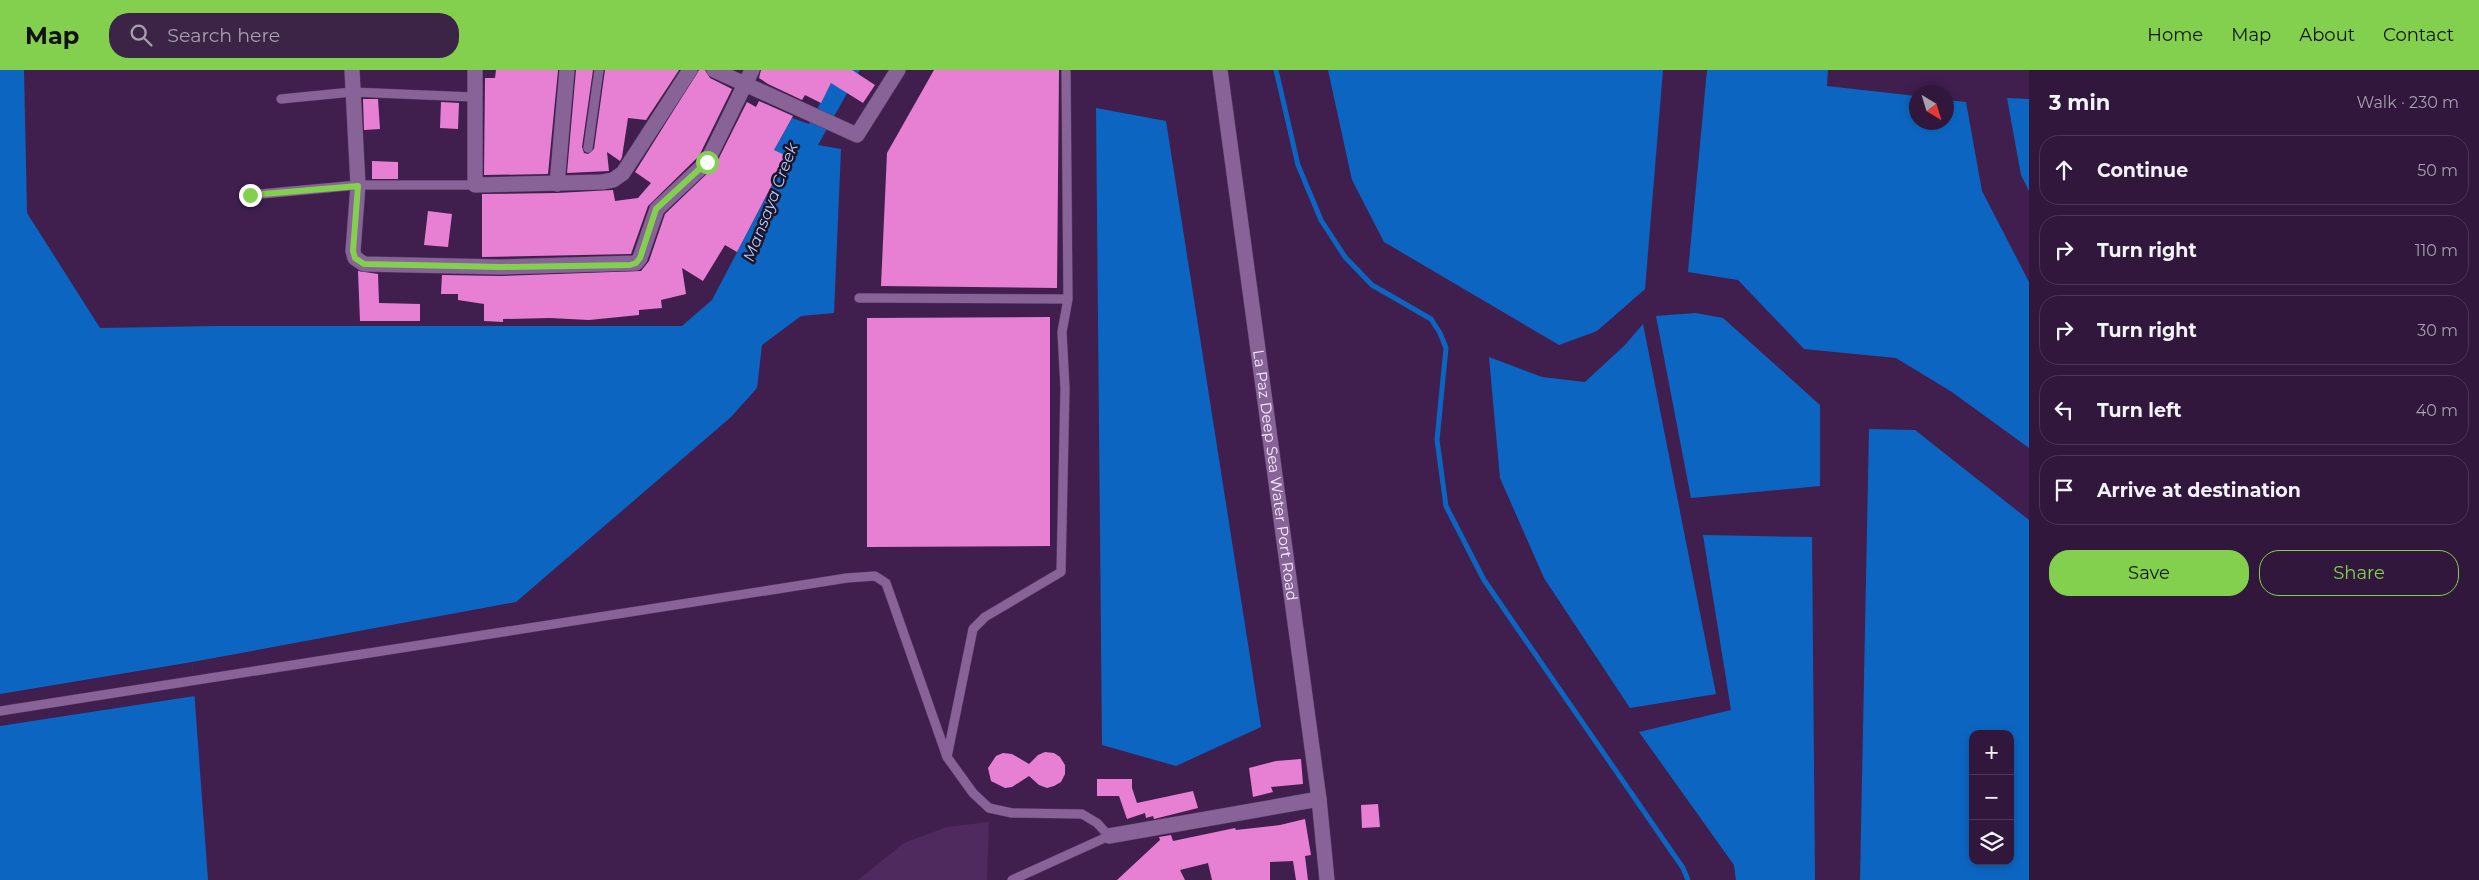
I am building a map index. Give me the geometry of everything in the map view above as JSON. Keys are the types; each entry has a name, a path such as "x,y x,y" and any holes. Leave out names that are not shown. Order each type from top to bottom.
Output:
{"street":[{"path":"352,70 358,186 353,251 355,258 364,264 501,267 636,263 640,258 656,209 707,162 749,77"},
{"path":"475,70 473,97 475,185 557,184 613,180 623,173 690,70"},
{"path":"557,184 567,70"},
{"path":"714,70 749,77 798,107 832,125 857,135 898,70"},
{"name":"La Paz Deep Sea Water Port Road","path":"1220,70 1319,799 1327,880"},
{"path":"1109,836 1319,799"}],"lane":[{"path":"588,148 599,70"},
{"path":"947,757 973,629 985,617 1061,572 1065,388 1062,332 1068,299 1066,70"},
{"path":"281,99 352,92 473,97"},
{"path":"250,195 358,186 475,185"},
{"path":"859,298 1068,299"},
{"path":"0,711 818,583 876,576 886,583 947,757 973,793 989,808 1012,813 1082,814 1097,823 1109,836 1012,880"}],"shaded area":[{"path":"989,822 987,880 858,880 904,843 947,827"}],"water":[{"name":"Mansaya Creek","path":"0,70 24,70 27,213 100,328 218,326 682,326 712,300 787,157 774,150 792,118 809,124 838,70 860,70 818,145 841,149 834,313 801,316 762,345 757,388 731,417 516,602 192,662 208,880 0,880"},
{"path":"1328,70 1663,70 1645,289 1597,331 1559,345 1384,242 1352,180"},
{"path":"1707,70 1828,70 1827,86 1909,95 1909,130 1954,130 1954,101 1966,102 1982,191 2029,282 2029,448 1952,392 1896,358 1804,349 1738,280 1688,272"},
{"path":"2007,98 2029,99 2029,191 2021,175"},
{"path":"1096,108 1166,121 1261,727 1176,766 1102,745"},
{"path":"1696,313 1723,318 1820,405 1820,486 1691,498 1656,316"},
{"path":"1643,324 1716,694 1630,708 1544,578 1500,478 1489,357 1542,377 1585,382 1625,345"},
{"path":"1869,429 1915,430 2029,520 2029,880 1860,880"},
{"path":"1703,535 1812,537 1815,880 1736,880 1734,865 1639,732 1731,710"}],"pier":[{"path":"192,662 195,696 0,726 0,694"}],"building":[{"path":"496,70 558,70 548,174 484,175 485,78 495,78"},
{"path":"576,70 593,70 582,147 584,153 588,154 594,149 605,70 679,70 646,120 628,118 620,161 607,152 609,171 567,173"},
{"path":"699,70 705,70 710,78 732,89 699,156 648,206 631,254 482,257 482,194 613,190 615,201 638,198 651,183 635,172"},
{"path":"761,70 852,70 875,85 863,103 831,83 821,103 805,95 802,100 768,84 759,78"},
{"path":"934,70 1059,70 1057,288 881,286 887,153"},
{"path":"363,99 378,99 380,129 364,130"},
{"path":"759,101 793,116 774,150 787,156 737,252 725,245 703,281 682,268 686,294 661,300 662,308 639,310 639,315 589,320 550,318 503,319 503,322 484,321 484,304 458,300 458,294 441,294 442,275 501,276 641,271 649,261 665,214 715,166 747,102 756,107"},
{"path":"441,102 459,103 458,129 440,128"},
{"path":"372,161 398,162 398,179 372,179"},
{"path":"428,211 452,214 448,247 424,245"},
{"path":"358,271 378,274 379,303 420,304 420,321 360,321"},
{"path":"1050,317 1050,546 867,547 867,318"},
{"path":"1045,752 1054,753 1060,757 1065,765 1065,774 1061,782 1054,786 1047,788 1039,785 1029,776 1012,787 1005,788 991,781 988,768 996,756 1003,753 1012,754 1029,764 1038,755"},
{"path":"1301,759 1303,784 1271,787 1273,792 1253,797 1249,768 1276,761"},
{"path":"1097,779 1132,779 1132,788 1137,803 1193,791 1198,808 1154,819 1153,816 1146,818 1145,813 1127,819 1119,796 1097,796"},
{"path":"1378,804 1380,827 1362,828 1361,805"},
{"path":"1305,819 1311,855 1305,856 1308,880 1296,880 1293,861 1270,862 1270,880 1212,880 1208,863 1180,870 1185,880 1117,880 1160,840 1159,837 1171,835 1173,841 1235,828 1236,830 1280,825"}],"waterway":[{"path":"1276,70 1298,165 1321,220 1345,257 1372,285 1431,319 1440,333 1446,348 1437,440 1446,506 1484,580 1683,868 1688,880"}],"route":[{"path":"250,195 358,186 353,251 355,258 364,264 501,267 630,265 636,263 640,258 656,209 707,162"}]}
